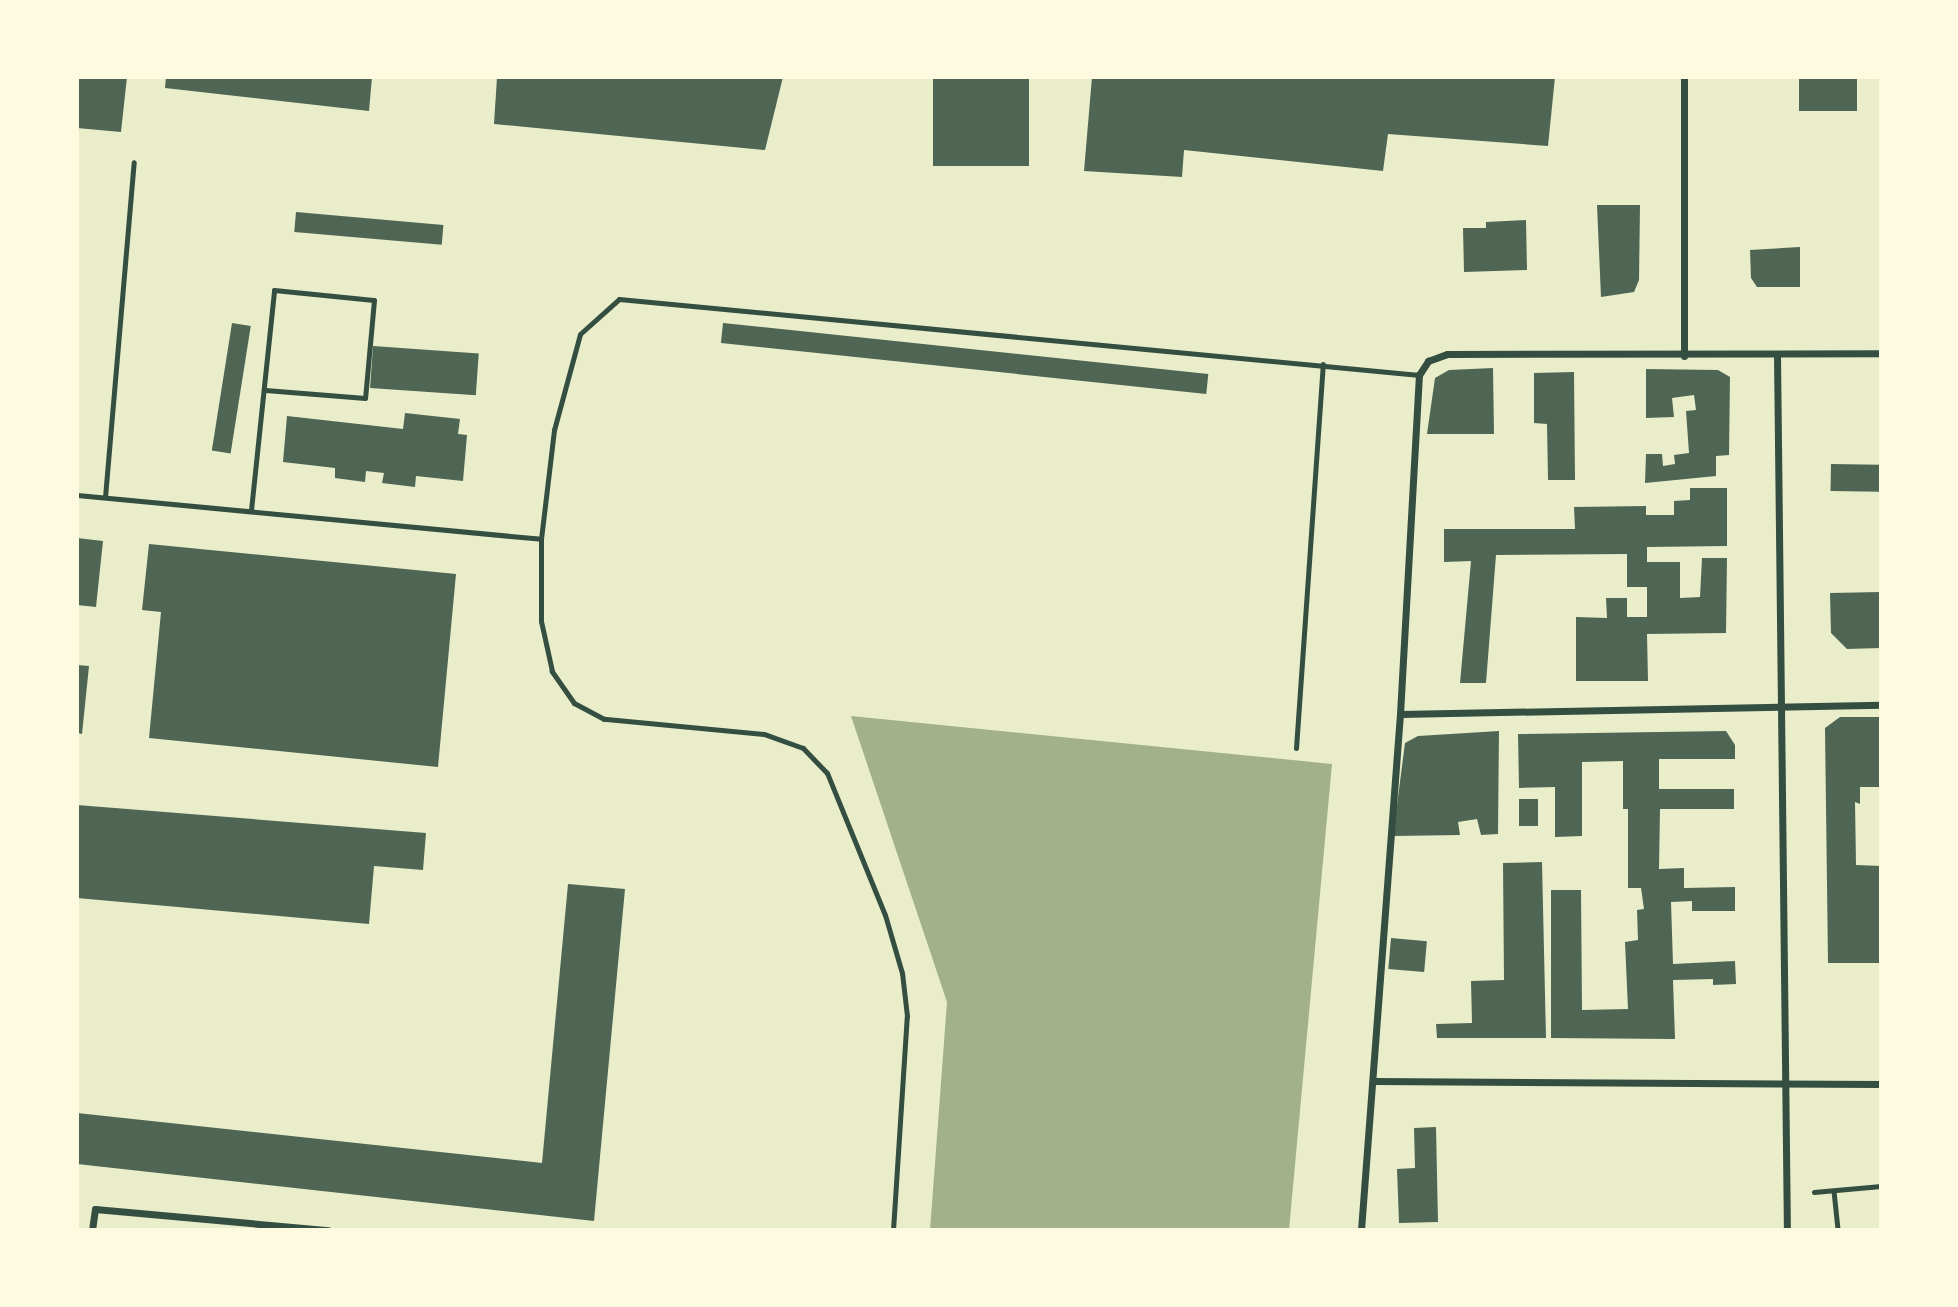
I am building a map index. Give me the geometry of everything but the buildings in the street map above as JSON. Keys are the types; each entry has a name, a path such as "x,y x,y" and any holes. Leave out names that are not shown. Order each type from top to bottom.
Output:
{"street":[{"path":"1684,77 1684,356"},
{"path":"1360,1230 1400,714 1419,375 1427,361 1447,354 1684,356 1881,353"},
{"path":"1777,355 1787,1230"},
{"path":"1400,714 1881,705"},
{"path":"1373,1081 1881,1084"},
{"path":"92,1230 95,1209 328,1230"}],"lane":[{"path":"105,497 134,162"},
{"path":"251,510 274,290 374,300 365,398 265,390"},
{"path":"893,1230 907,1016 902,973 885,915 827,773 803,748 764,734 604,719 574,703 552,671 541,621 541,539 554,430 580,334 619,299 1323,363 1419,375"},
{"path":"1296,748 1323,363"},
{"path":"77,495 541,539"}],"path":[{"path":"1814,1192 1881,1186"},
{"path":"1835,1191 1838,1230"}],"shaded area":[{"path":"851,716 1332,764 1289,1230 930,1230 947,1002"}]}
